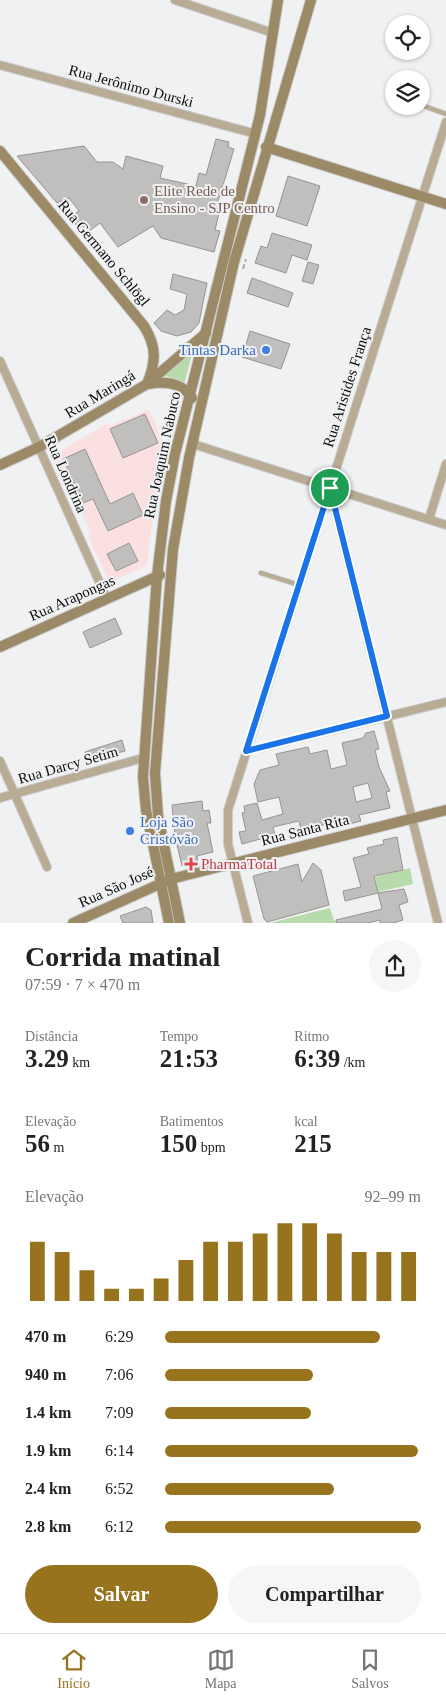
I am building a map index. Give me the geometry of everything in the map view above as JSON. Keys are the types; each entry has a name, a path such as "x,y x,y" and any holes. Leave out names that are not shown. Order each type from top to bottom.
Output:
{"main road":[{"name":"Rua Joaquim Nabuco","path":"180,923 166,882 146,810 143,758 157,576 170,476 256,134 278,0"},
{"name":"Rua Joaquim Nabuco","path":"169,923 155,773 170,570 198,418 234,262 310,1"},
{"path":"266,147 446,204"},
{"name":"Rua Germano Schlögl","path":"0,151 144,326 150,336 155,354 147,384"},
{"name":"Rua Maringá","path":"0,465 39,447 147,384 206,333"},
{"path":"147,384 172,383 190,395 196,406 198,418"},
{"name":"Rua Arapongas","path":"0,647 170,570"},
{"name":"Rua Santa Rita","path":"166,882 233,863 446,810"},
{"name":"Rua São José","path":"73,923 166,882"}],"street":[{"path":"175,0 273,33"},
{"name":"Rua Jerônimo Durski","path":"0,65 256,134"},
{"name":"Rua Aristides França","path":"248,923 233,863 226,821 228,810 446,122"},
{"name":"Rua Londrina","path":"0,361 107,599"},
{"path":"193,444 446,524"},
{"path":"429,519 446,464"},
{"path":"330,488 438,923"},
{"path":"246,751 446,702"},
{"name":"Rua Darcy Setim","path":"0,798 143,758"},
{"path":"0,762 47,867"}],"lane":[{"path":"430,108 446,114"},
{"path":"261,574 299,585"}],"shaded area":[{"path":"146,410 150,411 163,442 147,562 144,567 112,581 108,579 88,536 90,531 76,500 71,499 52,456 108,423 110,426"}],"green space":[{"path":"193,350 184,385 164,375"},
{"path":"410,868 413,884 378,892 375,877"},
{"path":"330,908 334,921 341,919 342,923 270,923"}],"building":[{"name":"Elite Rede de Ensino - SJP Centro","path":"216,139 229,142 228,147 234,149 216,208 220,209 215,230 220,231 214,252 161,238 153,226 118,247 100,223 84,235 70,217 79,211 69,198 57,203 17,156 84,146 97,162 113,162 123,169 126,156 163,166 160,178 196,186 199,173 206,175"},
{"path":"288,176 320,186 307,226 276,216"},
{"path":"272,233 312,245 307,260 292,255 286,273 255,263 261,246 267,248"},
{"path":"308,262 319,265 313,284 302,281"},
{"path":"173,274 207,283 199,323 191,332 177,336 161,331 154,323 167,310 175,315 184,310 187,294 170,289"},
{"path":"252,278 293,293 288,307 247,293"},
{"name":"Tintas Darka","path":"250,331 290,344 281,369 242,357"},
{"path":"145,414 158,443 123,458 110,429"},
{"path":"85,449 110,504 133,493 143,515 108,531 93,499 83,503 63,459"},
{"path":"129,543 138,561 116,571 107,554"},
{"path":"115,618 122,634 90,648 83,632"},
{"path":"374,731 379,749 375,750 379,767 390,791 386,792 390,808 359,815 361,821 338,827 337,822 301,830 299,821 273,827 275,835 242,844 239,832 246,831 242,813 245,812 244,806 257,803 262,820 283,814 279,797 258,802 254,784 260,770 279,765 276,754 308,747 310,754 327,750 331,769 347,765 342,743 363,738 366,733","holes":["368,783 372,798 356,802 353,787"]},
{"path":"122,740 125,751 88,761 85,752"},
{"path":"202,801 203,811 209,810 211,823 207,823 213,852 197,856 198,862 182,866 175,836 172,805"},
{"path":"397,837 403,870 374,876 378,893 345,901 343,891 361,887 353,858 369,854 367,848 384,844 383,840"},
{"path":"313,863 321,870 329,905 267,922 264,919 253,876 298,864 302,882"},
{"path":"404,889 408,902 399,905 403,920 393,923 380,923 380,920 368,923 337,923 336,920 382,909 378,893"},
{"path":"146,907 151,910 153,923 123,923 120,916"}],"place":[{"name":"Elite Rede de Ensino - SJP Centro","path":"144,200"},
{"name":"Tintas Darka","path":"266,350"},
{"name":"Loja São Cristóvão","path":"130,831"},
{"name":"PharmaTotal","path":"191,864"}],"route":[{"path":"330,488 387,716 246,751 264,696 330,488"}]}
